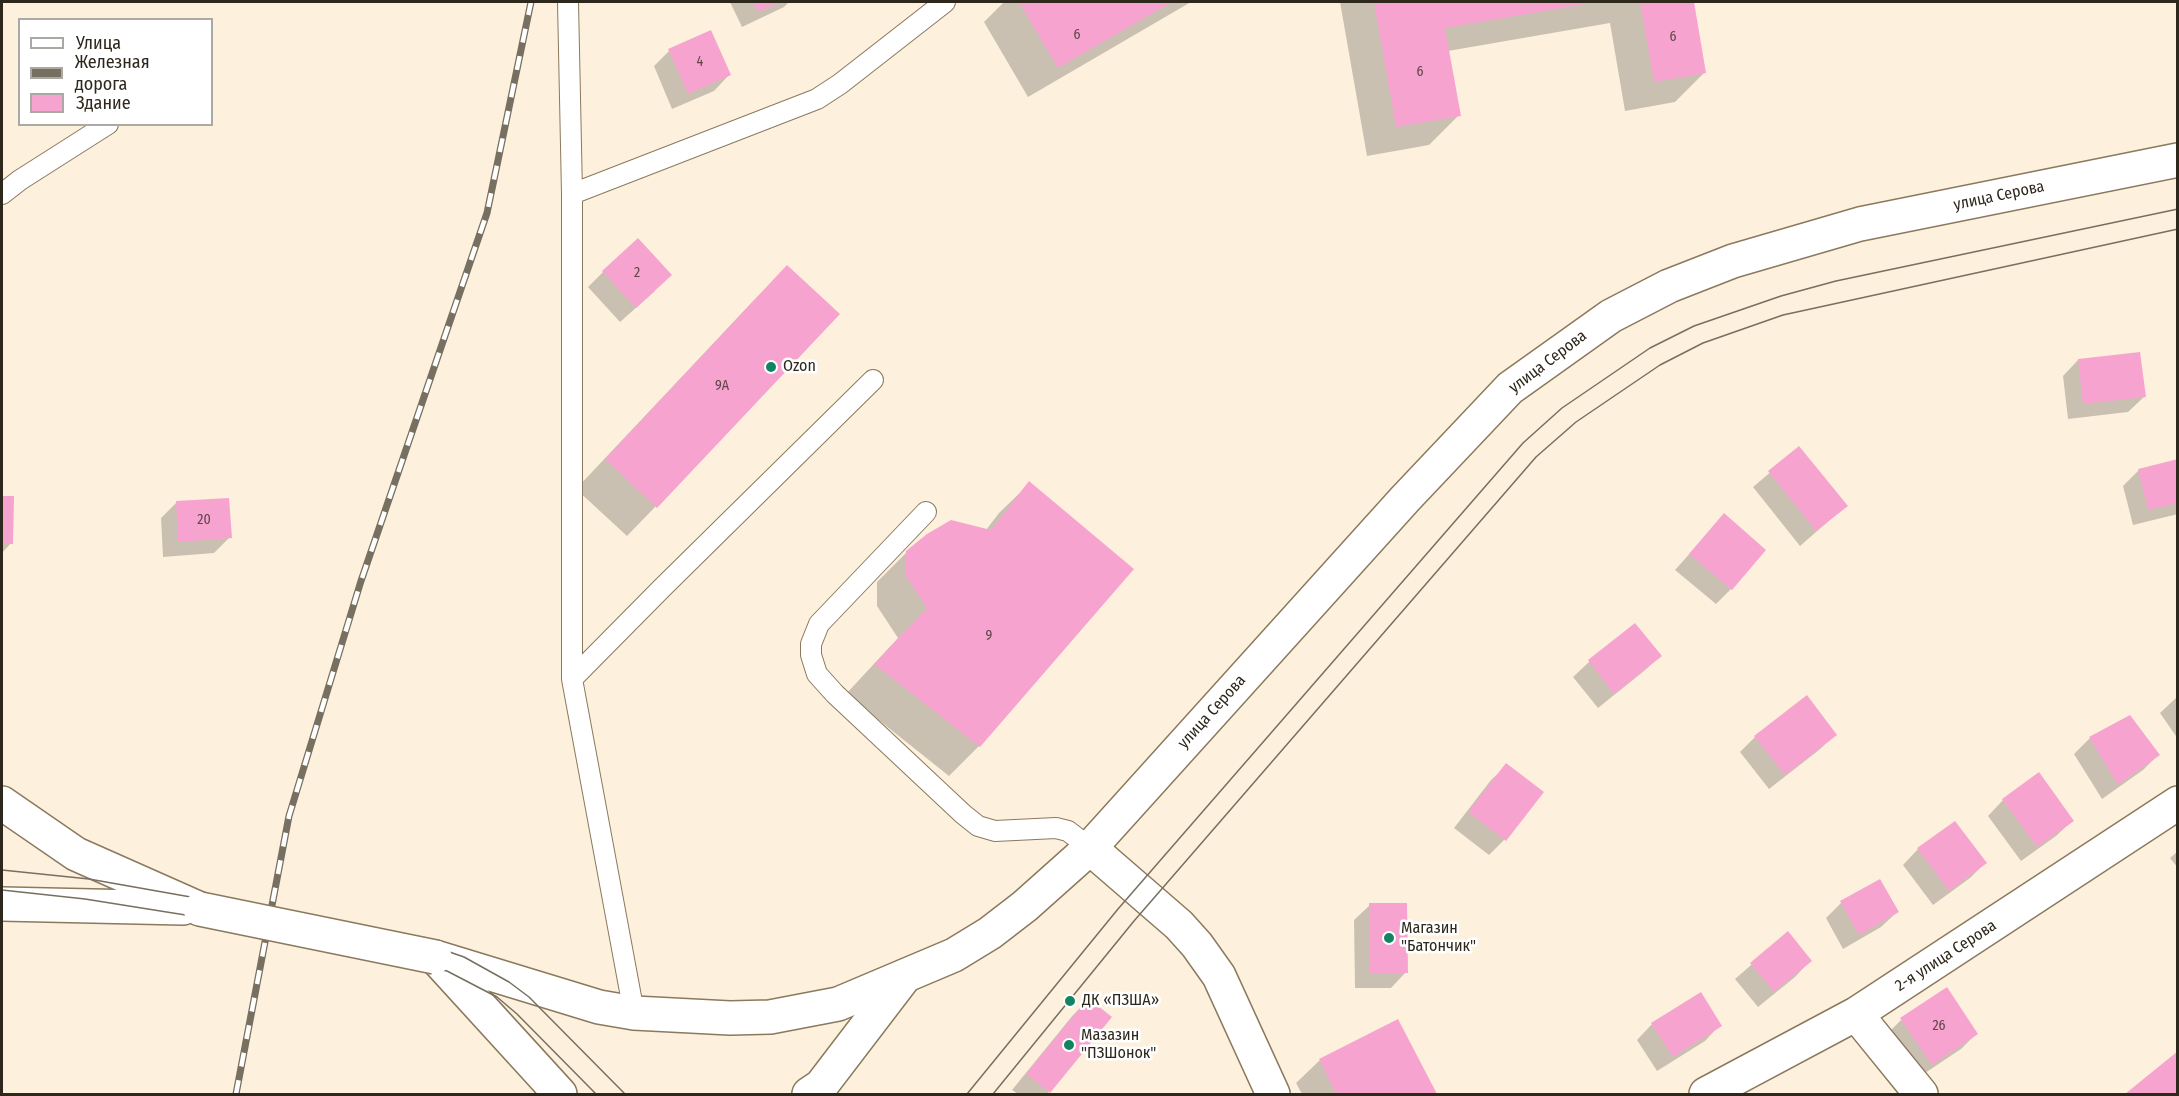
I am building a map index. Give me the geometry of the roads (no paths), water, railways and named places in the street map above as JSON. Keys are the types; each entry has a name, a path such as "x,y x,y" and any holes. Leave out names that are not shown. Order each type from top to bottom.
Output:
{"main road":[{"name":"улица Серова","path":"200,909 435,957 599,1007 634,1013 770,1017 838,1004 954,955 990,933 1055,882 1090,848 1405,499 1510,388 1611,316 1669,286 1733,261 1860,224 2178,160"},
{"path":"2,803 76,854 200,909"},
{"name":"2-я улица Серова","path":"1706,1095 1856,1014 2178,803"},
{"path":"1090,848 1179,925 1197,945 1219,976 1273,1095"},
{"path":"2,904 200,909"},
{"path":"435,957 560,1095"},
{"path":"810,1095 820,1086 905,976"},
{"path":"1856,1014 1921,1095"}],"lane":[{"path":"568,2 572,194 572,679 634,1013"},
{"path":"572,194 817,99 840,84 945,2"},
{"path":"2,194 105,126"},
{"path":"572,679 671,578 873,380"},
{"path":"926,512 819,624 811,644 811,655 817,674 835,694 978,826 995,831 1056,828 1068,831 1090,848"}],"tram line":[{"path":"967,1094 1118,909 1523,443 1562,408 1650,348 1694,326 1781,296 1836,281 2178,209"},
{"path":"993,1094 1134,921 1536,457 1576,422 1660,365 1703,343 1783,315 2178,229"},
{"path":"2,870 89,879 202,899 438,948 464,957 509,982 529,997 625,1094"},
{"path":"2,890 85,899 198,917 447,971 497,997 517,1014 596,1094"}],"railway":[{"path":"236,1094 289,816 361,581 487,213 531,2"}],"place":[{"name":"Ozon","path":"771,367"},
{"name":"Магазин \"Батончик\"","path":"1389,938"},
{"name":"ДК «ПЗША»","path":"1070,1001"},
{"name":"Мазазин \"ПЗШонок\"","path":"1069,1045"}]}
